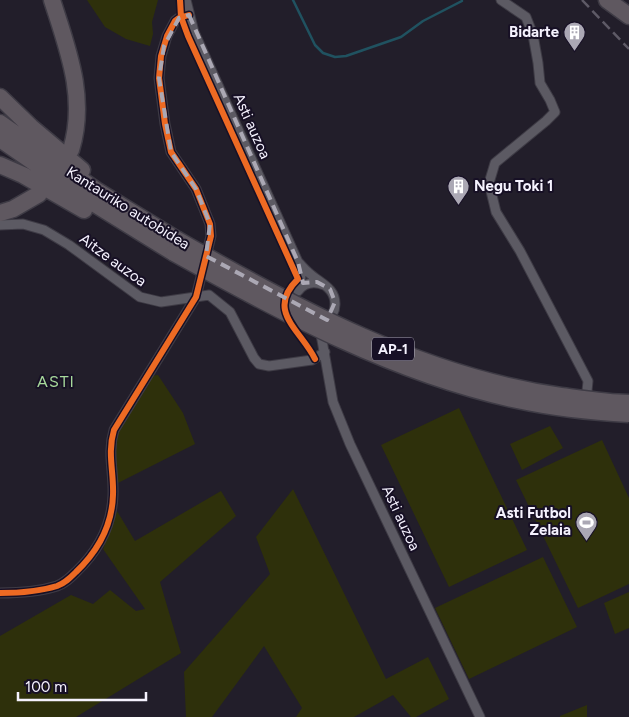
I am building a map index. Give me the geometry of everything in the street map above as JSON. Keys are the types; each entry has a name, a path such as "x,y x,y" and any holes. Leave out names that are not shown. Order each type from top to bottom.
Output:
{"highway":[{"path":"52,0 72,66 77,95 76,134 71,150"},
{"path":"607,0 629,16"},
{"path":"0,96 32,127 133,214"},
{"name":"Kantauriko autobidea","path":"0,123 53,162 133,214 173,251"},
{"name":"Kantauriko autobidea","path":"0,139 85,198 173,251 395,350 504,385 583,399 629,404"},
{"path":"0,165 23,174 92,216 173,251"},
{"path":"0,213 13,209 38,194"},
{"name":"AP-1","path":"173,251 216,283 236,288 336,337 391,361 454,383 516,400 556,407 629,414"}],"street":[{"name":"Asti auzoa","path":"186,0 194,32 298,262 301,275 299,289"},
{"path":"501,0 526,17 533,35 540,84 555,112 495,163 489,183 496,212 520,251 588,381 586,404"},
{"path":"0,593 57,586 66,582 99,546 108,528 112,510 113,493 110,452 114,430 196,298 211,236 210,224 196,189 171,152 159,78 161,56 167,36 179,18 189,15"},
{"name":"Aitze auzoa","path":"0,225 23,224 44,230 69,245 140,297 161,302 209,296 230,312 259,364 268,366 311,360 325,352"},
{"name":"Asti auzoa","path":"298,262 324,284"},
{"path":"335,309 332,315 323,322 311,324 297,316 293,300 299,289 308,283 324,284 334,295 335,309 341,330"},
{"name":"Asti auzoa","path":"323,322 323,340 333,402 350,444 480,717"},
{"path":"323,322 386,352 458,377 533,396 586,404 629,404"},
{"path":"323,340 341,330"}],"highlighted area":[{"path":"189,15 298,262 303,283 317,282 330,289 335,302 327,320 206,256 210,224 196,189 171,152 159,78 164,46 179,18"}],"green space":[{"path":"87,0 158,0 152,22 153,34 150,46 126,39 105,27"},
{"path":"158,375 183,413 195,444 116,484 114,451 119,430 150,376"},
{"path":"459,408 527,550 449,587 381,445"},
{"path":"550,426 563,448 522,470 510,444"},
{"name":"Asti Futbol Zelaia","path":"602,440 629,498 629,584 578,608 516,480"},
{"path":"293,489 386,679 428,657 449,699 416,717 411,717 393,695 354,717 296,717 302,708 264,646 212,717 186,717 184,672 270,574 256,537"},
{"path":"221,491 236,516 160,582 181,653 76,717 0,717 0,636 71,595 93,604 110,590 136,611 145,609 103,549 117,511 135,541"},
{"path":"543,557 577,627 469,679 435,608"},
{"path":"629,592 629,628 615,634 604,603"},
{"path":"587,705 587,717 560,717 560,716"}],"waterway":[{"path":"293,0 315,45 323,53 335,57 346,56 401,37 423,21 462,1"}],"railway":[{"path":"582,0 629,49"}],"cycle path":[{"path":"180,0 181,17 188,36 298,279 289,290 285,301 285,311 315,359"},
{"path":"0,593 21,592 60,585 84,564 97,547 107,528 112,507 111,447 114,430 196,297 211,236 210,224 196,189 171,152 159,78 161,56 167,36 175,21 189,15"}],"place":[{"name":"Bidarte","path":"575,51"},
{"name":"Negu Toki 1","path":"458,205"},
{"name":"Asti Futbol Zelaia","path":"587,541"}],"district":[{"name":"ASTI","path":"56,381"}]}
